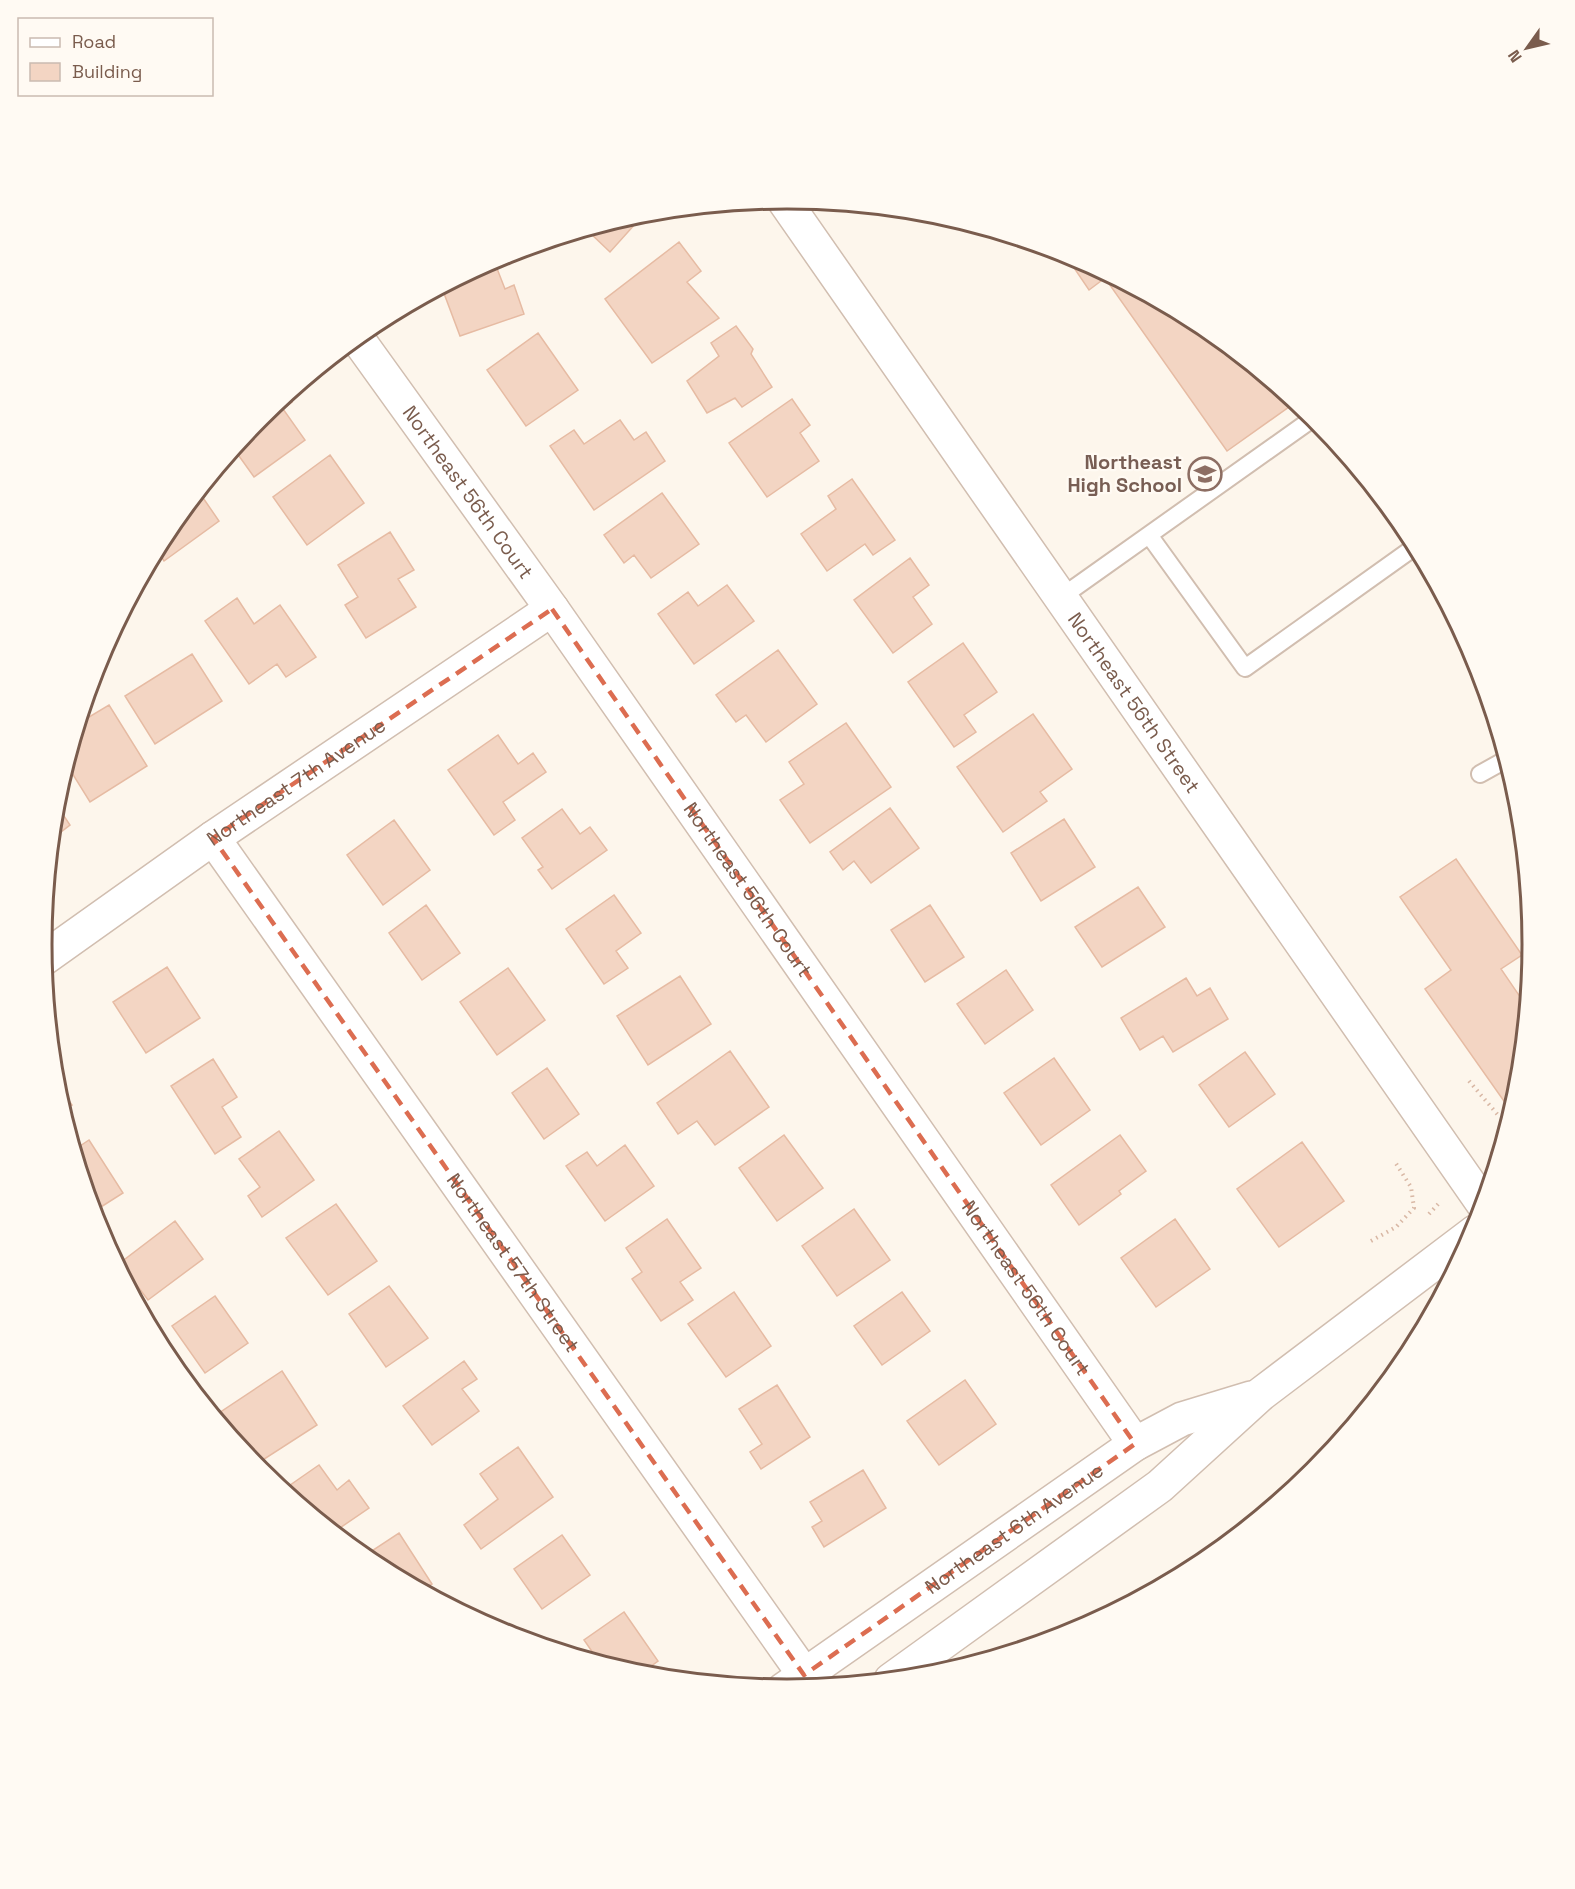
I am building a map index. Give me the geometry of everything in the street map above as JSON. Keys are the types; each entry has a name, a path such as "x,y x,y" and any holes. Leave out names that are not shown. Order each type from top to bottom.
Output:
{"street":[{"name":"Northeast 56th Street","path":"789,209 1478,1196"},
{"name":"Northeast 56th Court","path":"362,345 552,609 1135,1444"},
{"name":"Northeast 7th Avenue","path":"52,953 213,838 552,609"},
{"name":"Northeast 57th Street","path":"213,838 796,1679"},
{"name":"Northeast 6th Avenue","path":"906,1669 1160,1486 1261,1394 1459,1244"},
{"name":"Northeast 6th Avenue","path":"808,1679 1135,1444 1182,1419 1261,1394"}],"lane":[{"path":"1060,598 1306,424"},
{"path":"1149,535 1245,668 1408,551"},
{"path":"1480,774 1499,763"}],"path":[{"path":"1469,1081 1501,1116"},
{"path":"1371,1241 1396,1227 1414,1208 1411,1187 1395,1162"}],"highlighted area":[{"path":"552,609 1135,1444 804,1675 213,838"}],"building":[{"path":"633,227 610,252 593,236"},
{"path":"679,242 701,271 687,282 719,318 652,363 605,299"},
{"path":"1073,267 1102,280 1089,290"},
{"path":"497,269 505,289 514,285 524,314 460,336 444,295"},
{"path":"1108,283 1196,333 1235,361 1288,407 1227,451"},
{"path":"736,326 753,349 751,354 772,387 742,407 735,398 707,413 687,381 719,356 711,343"},
{"path":"538,333 578,390 526,426 487,370"},
{"path":"792,399 810,425 800,433 819,461 767,497 729,443"},
{"path":"284,410 305,440 254,477 239,456"},
{"path":"620,420 634,440 646,432 665,461 594,510 550,446 574,430 584,444"},
{"path":"330,455 364,503 307,545 273,497"},
{"path":"852,479 895,540 873,555 865,544 827,571 801,534 836,509 828,496"},
{"path":"662,493 699,544 651,578 634,555 624,563 604,535"},
{"path":"203,498 219,521 164,561 162,558 176,536"},
{"path":"390,532 414,570 398,579 416,607 366,638 345,605 358,597 338,565"},
{"path":"910,558 929,585 913,597 932,624 893,653 854,600"},
{"path":"727,585 754,621 694,664 658,614 688,592 698,606"},
{"path":"237,598 254,624 280,605 316,657 286,677 277,664 249,684 205,621"},
{"path":"963,643 997,692 964,715 976,732 954,747 908,682"},
{"path":"778,650 817,704 766,742 746,715 736,722 716,695"},
{"path":"192,654 222,701 155,744 125,696"},
{"path":"109,705 147,766 90,802 73,775 89,717"},
{"path":"1033,714 1072,769 1040,792 1047,801 1003,832 957,767"},
{"path":"846,723 891,787 810,843 780,800 804,784 789,762"},
{"path":"498,735 518,764 533,753 546,772 503,802 515,820 494,835 448,770"},
{"path":"890,808 919,848 871,883 854,861 843,870 830,852"},
{"path":"562,809 580,834 590,827 607,850 552,889 538,870 543,867 522,838"},
{"path":"64,817 70,825 62,831"},
{"path":"1064,819 1095,867 1041,901 1011,853"},
{"path":"394,820 430,870 383,905 347,855"},
{"path":"1456,859 1522,955 1501,969 1521,998 1516,1040 1505,1102 1425,989 1451,970 1400,897"},
{"path":"1138,887 1165,927 1102,967 1075,927"},
{"path":"614,895 641,933 616,951 628,968 604,984 566,929"},
{"path":"426,905 460,953 422,980 389,933"},
{"path":"930,905 964,957 925,982 891,930"},
{"path":"167,967 200,1018 146,1053 113,1002"},
{"path":"508,968 545,1020 497,1055 460,1002"},
{"path":"1006,970 1033,1010 985,1044 957,1004"},
{"path":"680,976 711,1024 648,1065 617,1016"},
{"path":"1186,978 1197,996 1210,988 1228,1019 1173,1052 1163,1036 1140,1050 1121,1018"},
{"path":"730,1051 769,1107 715,1145 697,1121 678,1134 657,1103"},
{"path":"1245,1052 1275,1094 1229,1127 1199,1085"},
{"path":"1054,1058 1090,1110 1041,1145 1004,1093"},
{"path":"213,1059 237,1097 222,1107 241,1137 215,1154 171,1086"},
{"path":"547,1068 579,1114 544,1139 512,1093"},
{"path":"279,1131 314,1180 262,1217 248,1196 260,1187 239,1159"},
{"path":"784,1135 823,1188 777,1221 739,1168"},
{"path":"1120,1135 1146,1171 1119,1191 1121,1194 1079,1225 1051,1185"},
{"path":"89,1140 123,1193 101,1207 92,1181 81,1145"},
{"path":"1302,1142 1344,1201 1279,1247 1237,1189"},
{"path":"625,1145 654,1186 605,1221 566,1166 587,1152 597,1166"},
{"path":"336,1204 377,1261 328,1295 286,1238"},
{"path":"854,1209 890,1260 837,1296 802,1246"},
{"path":"667,1219 701,1268 680,1282 693,1300 661,1321 632,1279 642,1272 626,1248"},
{"path":"1175,1219 1210,1269 1156,1307 1121,1258"},
{"path":"175,1221 203,1259 148,1300 135,1283 124,1260"},
{"path":"389,1286 428,1338 386,1367 349,1314"},
{"path":"734,1292 771,1346 726,1377 688,1324"},
{"path":"902,1292 930,1331 882,1365 854,1326"},
{"path":"215,1296 248,1343 205,1373 172,1326"},
{"path":"464,1361 477,1379 462,1389 479,1411 432,1445 403,1406"},
{"path":"282,1371 317,1425 264,1459 221,1412"},
{"path":"965,1380 996,1424 939,1465 907,1421"},
{"path":"777,1385 810,1437 761,1469 750,1452 762,1444 739,1409"},
{"path":"518,1447 553,1497 481,1549 464,1525 498,1499 480,1474"},
{"path":"319,1465 337,1490 349,1480 369,1508 340,1528 290,1485"},
{"path":"863,1470 886,1508 824,1547 812,1527 822,1521 810,1502"},
{"path":"399,1533 432,1584 429,1586 420,1581 372,1551"},
{"path":"562,1535 590,1575 542,1609 514,1569"},
{"path":"624,1612 658,1661 651,1666 597,1654 593,1653 584,1640"}],"place":[{"name":"Northeast High School","path":"1205,474"}]}
